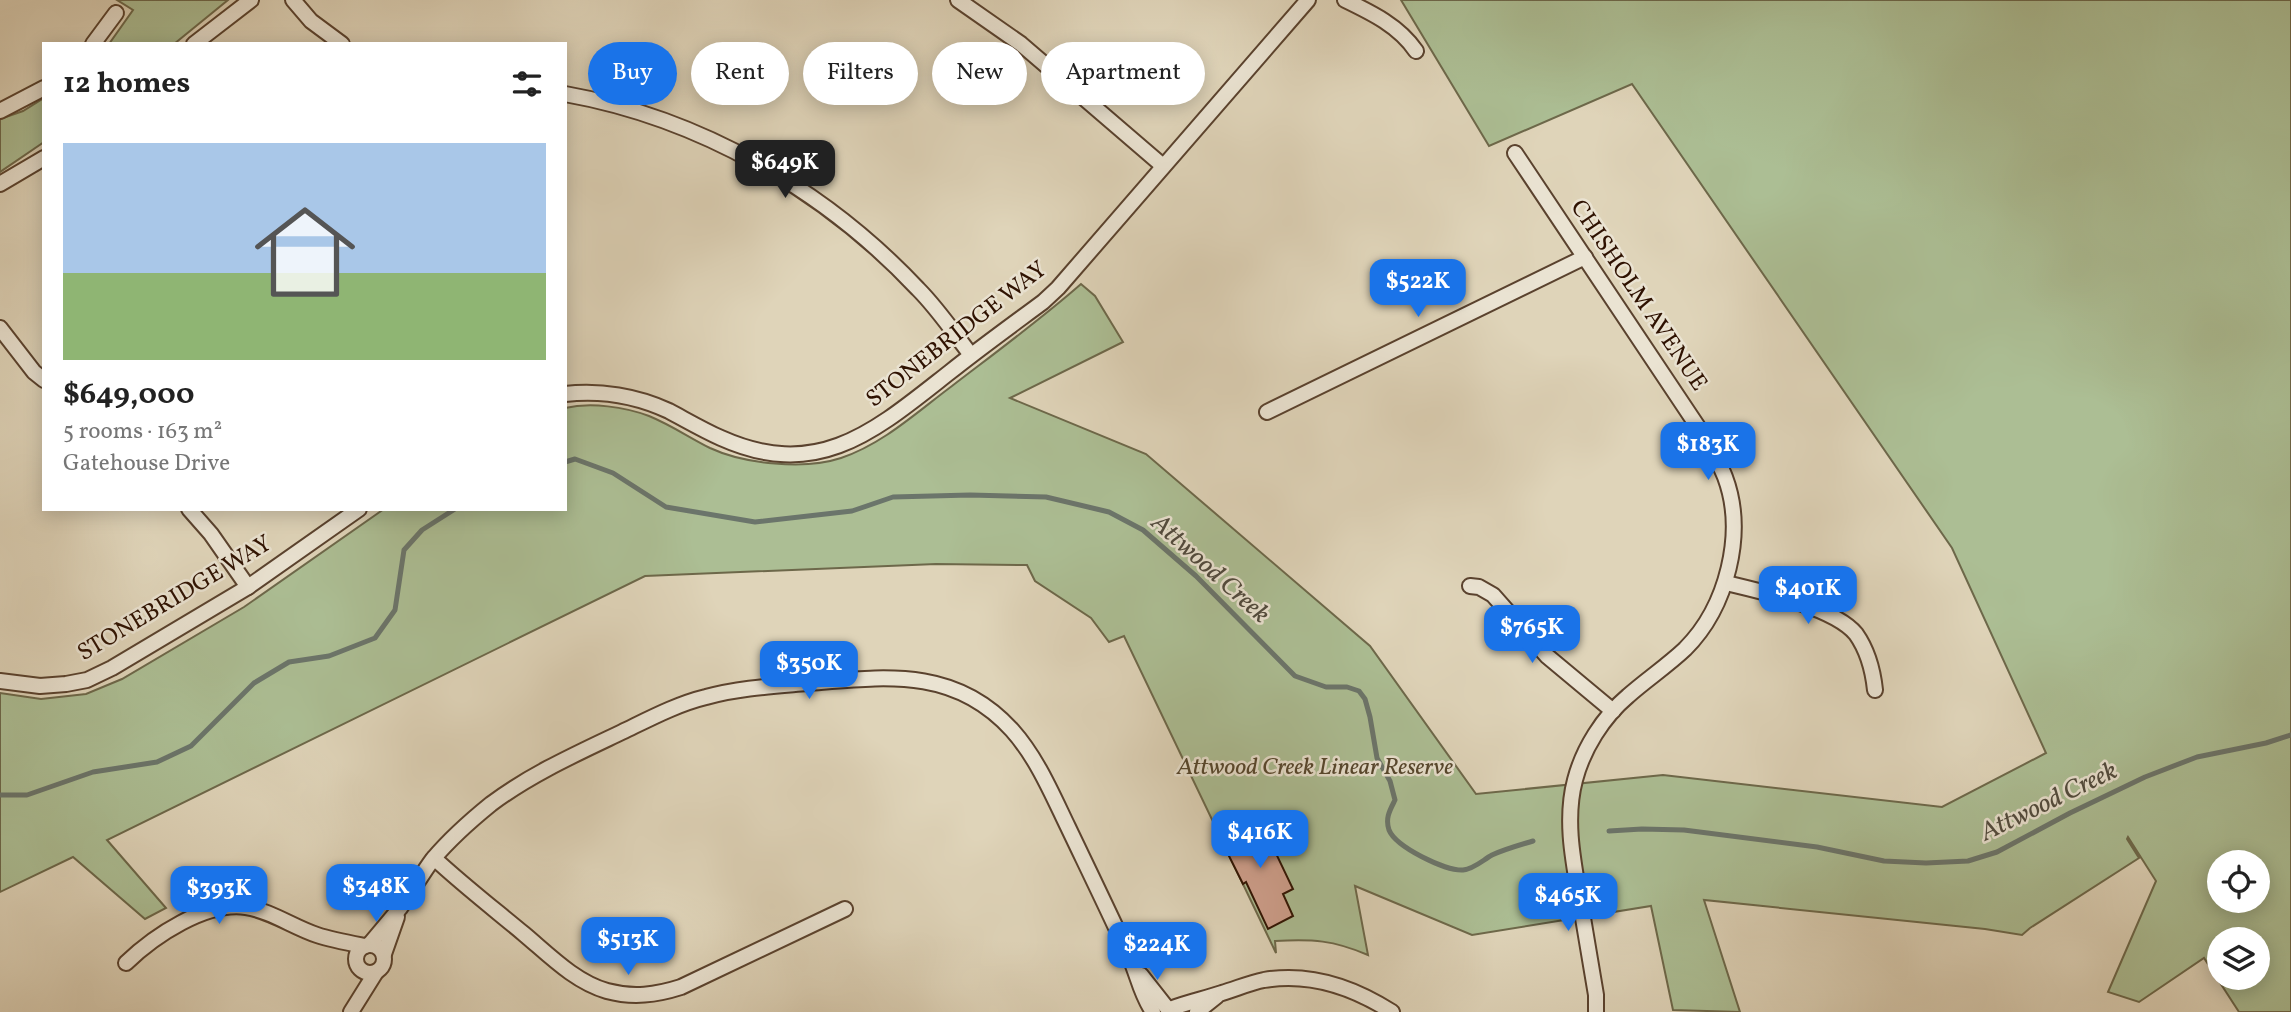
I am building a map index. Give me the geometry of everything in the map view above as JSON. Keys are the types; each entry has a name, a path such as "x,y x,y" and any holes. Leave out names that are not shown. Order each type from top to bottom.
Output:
{"street":[{"path":"197,42 251,0"},
{"path":"293,0 312,21 339,42"},
{"path":"958,0 1021,44 1163,166"},
{"name":"STONEBRIDGE WAY","path":"567,394 605,393 636,399 667,410 732,443 759,451 811,452 835,447 871,431 1058,288 1308,0"},
{"path":"1345,0 1403,34 1416,51"},
{"path":"94,42 116,13"},
{"path":"0,111 42,89"},
{"path":"567,94 643,114 693,132 741,154 787,180 872,244 918,289 971,355"},
{"name":"CHISHOLM AVENUE","path":"1515,153 1712,448 1726,478 1732,509 1730,565 1726,583 1702,628 1686,647 1613,711 1594,737 1575,779 1570,807 1570,833 1596,995 1596,1012"},
{"path":"0,184 42,159"},
{"path":"1267,412 1584,257"},
{"path":"0,328 42,378"},
{"path":"191,511 211,534 248,587"},
{"name":"STONEBRIDGE WAY","path":"0,681 40,686 87,680 112,668 248,587 356,511"},
{"path":"1726,583 1826,613 1843,622 1856,634 1864,649 1872,669 1875,690"},
{"path":"1470,586 1479,587 1493,595 1547,656 1613,711"},
{"path":"352,1010 358,952 401,906 434,858 462,828 516,787 571,756 704,697 732,691 803,684 907,677 961,693 988,709 1011,729 1027,749 1045,781 1133,966 1138,984 1163,1011 1262,980 1285,977 1331,982 1392,1012"},
{"path":"434,858 582,980 606,991 636,996 660,994 681,987 845,909"},
{"path":"352,1010 384,963 384,954 401,906"},
{"path":"126,963 153,939 213,910 229,907 245,907 259,911 316,935 378,947 384,954"},
{"path":"316,935 367,973 376,972"},
{"path":"1197,1012 1221,993"},
{"name":"CHISHOLM AVENUE","path":"1596,995 1604,1012"}],"green space":[{"path":"117,0 228,0 176,42 110,42 133,10"},
{"name":"Attwood Creek Linear Reserve","path":"1401,0 2291,0 2291,1012 2239,1012 2225,990 2270,990 2270,927 2207,927 2207,963 2204,958 2139,1002 2108,992 2156,881 2128,837 2139,858 2022,935 1704,900 1740,1012 1673,1010 1651,906 1472,935 1355,886 1368,955 1333,943 1301,940 1275,941 1276,953 1124,636 1109,642 1091,618 1035,581 1027,565 936,564 645,576 107,840 166,908 145,919 73,857 0,892 0,693 41,699 86,694 122,679 244,607 381,511 567,511 567,408 597,406 640,413 665,423 710,448 740,458 775,464 810,464 841,458 871,445 899,426 1081,284 1095,296 1123,342 1010,398 1146,454 1370,646 1476,794 1663,775 1942,807 2046,753 1952,548 1632,84 1489,146"},
{"path":"42,99 42,143 0,172 0,119 23,111"}],"building":[{"path":"1258,816 1293,889 1283,894 1293,916 1268,929 1246,882 1243,884 1225,848 1233,845 1226,832"}],"waterway":[{"name":"Attwood Creek","path":"567,461 575,459 613,473 666,507 755,522 852,511 893,497 1046,497 1109,512 1143,530 1196,576 1295,676 1326,687 1347,687 1359,691 1365,699 1370,717 1377,758 1390,781 1395,800 1388,818 1389,830 1401,844 1445,867 1463,870 1492,855 1533,841"},
{"name":"Attwood Creek","path":"0,795 27,795 93,772 157,762 191,746 254,683 289,662 329,656 375,638 395,610 404,550 422,530 452,511"},
{"name":"Attwood Creek","path":"1609,831 1684,830 1817,847 1884,861 1968,861 1997,852 2145,777 2197,757 2291,735"}]}
